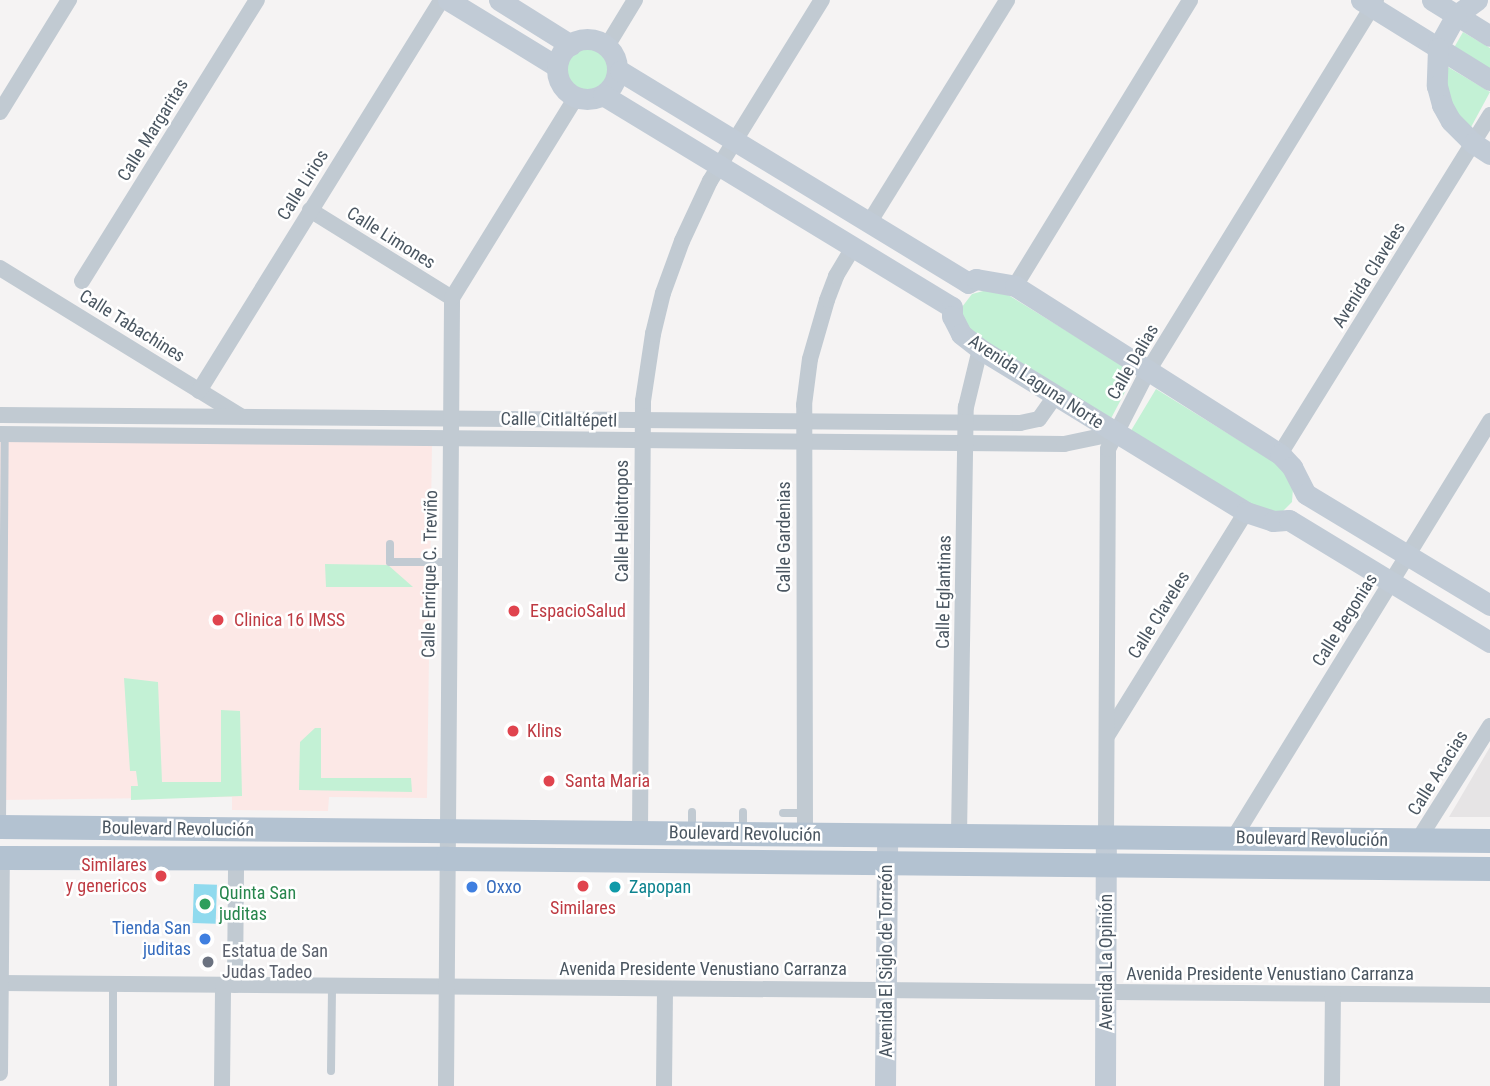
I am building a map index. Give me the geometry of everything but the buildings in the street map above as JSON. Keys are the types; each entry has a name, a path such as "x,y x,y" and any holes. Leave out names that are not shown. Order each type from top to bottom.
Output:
{"main road":[{"name":"Boulevard Revolución","path":"1,827 446,831 645,819 692,823 805,824 887,836 1490,841"},
{"path":"1,859 448,859 1490,869"}],"street":[{"path":"0,112 69,0"},
{"name":"Calle Margaritas","path":"82,281 257,0"},
{"name":"Calle Lirios","path":"199,391 441,0"},
{"path":"448,0 555,66 560,81 576,97 588,99 603,95 610,90 620,71"},
{"path":"499,0 571,45"},
{"path":"607,46 635,0"},
{"name":"Calle Heliotropos","path":"645,819 642,420 653,334 663,293 682,241 719,166 822,0"},
{"path":"869,223 1007,0"},
{"path":"1015,286 1190,0"},
{"path":"1432,0 1490,36"},
{"path":"1477,0 1456,15 1438,48 1437,86 1441,105 1451,121 1481,148"},
{"path":"1370,2 1490,80"},
{"name":"Calle Dalias","path":"1106,837 1108,449 1148,372 1370,2"},
{"path":"555,66 571,45 589,39 607,46 620,71 968,283"},
{"path":"603,95 952,307 968,283 976,279 1015,286 1280,454 1292,467 1306,494 1490,606"},
{"path":"452,298 576,97"},
{"name":"Avenida Claveles","path":"1280,454 1481,148 1490,115"},
{"name":"Calle Limones","path":"310,210 452,298"},
{"name":"Calle Gardenias","path":"805,824 804,421 815,341 836,276 853,248"},
{"name":"Calle Tabachines","path":"0,268 243,417"},
{"name":"Calle Enrique C. Treviño","path":"446,1086 452,298"},
{"name":"Avenida Laguna Norte","path":"952,307 952,316 961,334 979,349 1246,512 1273,521 1289,520 1490,642"},
{"name":"Calle Eglantinas","path":"959,836 965,407 979,349"},
{"name":"Calle Citlaltépetl","path":"1,415 1031,422 1045,413 1055,396"},
{"path":"1,415 34,434"},
{"name":"Calle Begonias","path":"1233,839 1490,421"},
{"name":"Calle Citlaltépetl","path":"3,434 1064,444 1116,433"},
{"path":"1289,520 1306,494"},
{"name":"Calle Claveles","path":"1106,738 1246,512"},
{"name":"Calle Acacias","path":"1418,840 1490,726"},
{"name":"Avenida El Siglo de Torreón","path":"885,1086 887,836"},
{"name":"Avenida La Opinión","path":"1105,1086 1106,837"},
{"path":"0,1073 1,859"},
{"path":"222,1086 236,859"},
{"name":"Avenida Presidente Venustiano Carranza","path":"0,983 1490,995"},
{"path":"664,1086 665,989"},
{"path":"1332,1086 1333,994"}],"lane":[{"path":"1,827 3,434"},
{"path":"390,544 390,562 449,562"},
{"path":"783,813 805,824"},
{"path":"113,984 113,1086"},
{"path":"331,1071 332,986"}],"shaded area":[{"name":"Clinica 16 IMSS","path":"0,437 432,443 427,798 329,797 328,811 232,810 232,797 0,800"},
{"path":"1490,747 1490,817 1449,817 1459,800"}],"green space":[{"path":"1463,32 1490,48 1490,78 1451,53"},
{"path":"588,49 603,55 609,70 603,85 588,91 573,85 567,70 573,55"},
{"path":"1443,64 1490,92 1470,129 1452,111"},
{"path":"987,290 1005,293 1135,373 1107,426 978,349 960,321 962,307 972,294"},
{"path":"1156,389 1282,467 1293,488 1292,502 1280,514 1265,516 1126,439"},
{"path":"325,564 388,565 413,587 326,587"},
{"path":"124,678 158,682 162,782 221,782 221,710 240,711 242,796 131,800 131,786 138,786 136,771 130,771"},
{"path":"315,728 321,728 321,778 411,778 412,792 299,790 300,742"}],"water":[{"name":"Quinta San juditas","path":"194,884 217,885 216,924 193,923"}],"place":[{"name":"EspacioSalud","path":"514,611"},
{"name":"Clinica 16 IMSS","path":"218,620"},
{"name":"Klins","path":"513,731"},
{"name":"Santa Maria","path":"549,781"},
{"name":"Similares y genericos","path":"161,876"},
{"name":"Similares","path":"583,886"},
{"name":"Oxxo","path":"472,887"},
{"name":"Zapopan","path":"615,887"},
{"name":"Quinta San juditas","path":"205,904"},
{"name":"Tienda San juditas","path":"205,939"},
{"name":"Estatua de San Judas Tadeo","path":"208,962"}]}
